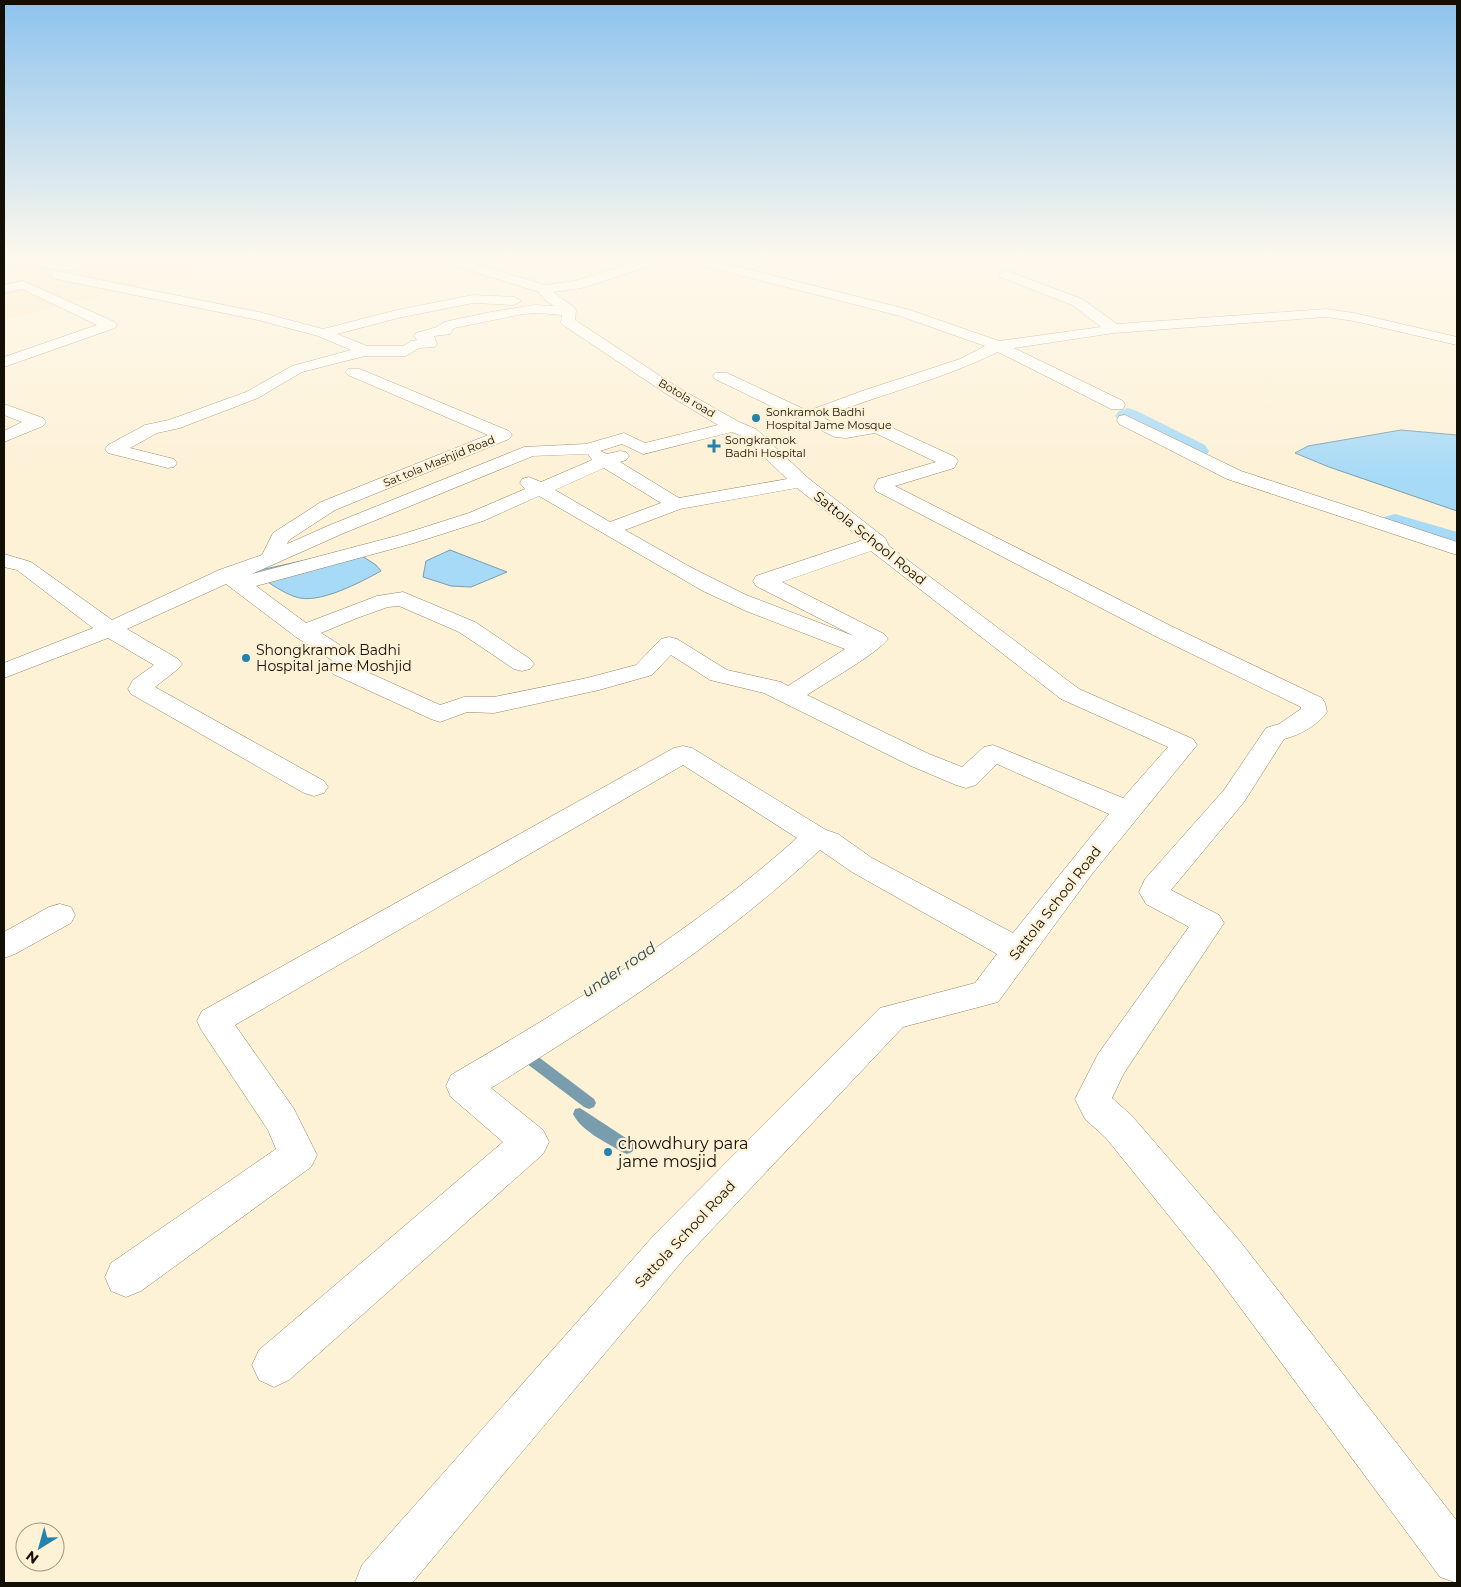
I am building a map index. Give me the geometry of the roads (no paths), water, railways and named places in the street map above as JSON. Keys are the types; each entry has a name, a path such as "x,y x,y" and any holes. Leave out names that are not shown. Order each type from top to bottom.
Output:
{"street":[{"path":"4,362 93,331"},
{"path":"316,331 365,351"},
{"path":"323,333 331,331"},
{"path":"168,463 114,449 151,429 174,424 252,395 297,370 365,351 406,351 416,344 430,344 428,338 421,336 444,331"},
{"name":"Botola road","path":"582,331 671,390 733,426"},
{"path":"954,331 998,346 1234,475 1457,548"},
{"path":"808,417 868,394 965,362 998,346 1100,331"},
{"path":"1414,331 1457,341"},
{"name":"Sat tola Mashjid Road","path":"270,560 280,537 328,506 503,435 354,372"},
{"path":"721,376 845,434 868,427 878,428 948,461 948,464 885,483 883,487 1163,631 1315,705 1314,712 1288,730 1275,733 1234,796 1156,887 1154,892 1157,896 1208,923 1110,1064 1093,1099 1098,1108 1119,1127 1224,1254 1457,1560"},
{"path":"4,408 37,422 4,436"},
{"path":"233,580 408,539 476,518 540,489 624,438 643,449 733,426"},
{"name":"Sattola School Road","path":"380,1583 670,1246 892,1017 986,993 1017,950 1127,811 1184,745 1070,694 880,549 878,542 801,482 750,433 733,426"},
{"path":"4,671 233,580 337,528 497,465 530,450 596,455 676,504"},
{"path":"497,465 644,551 739,600 863,648"},
{"path":"609,529 676,504 801,482"},
{"path":"789,696 876,639 764,581 878,542"},
{"path":"4,560 24,566 110,629 170,664 142,685 140,690 314,787"},
{"path":"233,580 346,660 342,669 440,714 464,704 494,705 590,685 644,670 669,644 719,675 772,688 920,760 966,779 993,754 1127,811"},
{"path":"304,632 349,613 385,601 403,599 419,608 467,627 522,664"},
{"path":"126,1277 298,1155 281,1120 214,1021 683,754 816,837 828,841 862,864 1017,950"},
{"path":"274,1365 530,1142 464,1086 564,1026 655,966 783,869 816,837"},
{"path":"4,946 60,915"}],"water":[{"path":"1401,430 1457,435 1457,511 1329,467 1295,453 1308,446"},
{"path":"450,550 507,572 471,587 451,586 423,577 426,561"},
{"path":"362,556 376,565 381,571 339,591 316,598 305,599 291,595 258,576 256,571 315,558"}],"waterway":[{"path":"1128,416 1196,451"},
{"path":"1395,523 1457,542"},
{"path":"523,1053 589,1103"},
{"path":"580,1114 596,1128 627,1147"}],"place":[{"name":"Sonkramok Badhi Hospital Jame Mosque","path":"756,418"},
{"name":"Songkramok Badhi Hospital","path":"714,446"},
{"name":"Shongkramok Badhi Hospital jame Moshjid","path":"246,658"},
{"name":"chowdhury para jame mosjid","path":"608,1152"}],"water label":[{"name":"under road","path":"619,970"}]}
